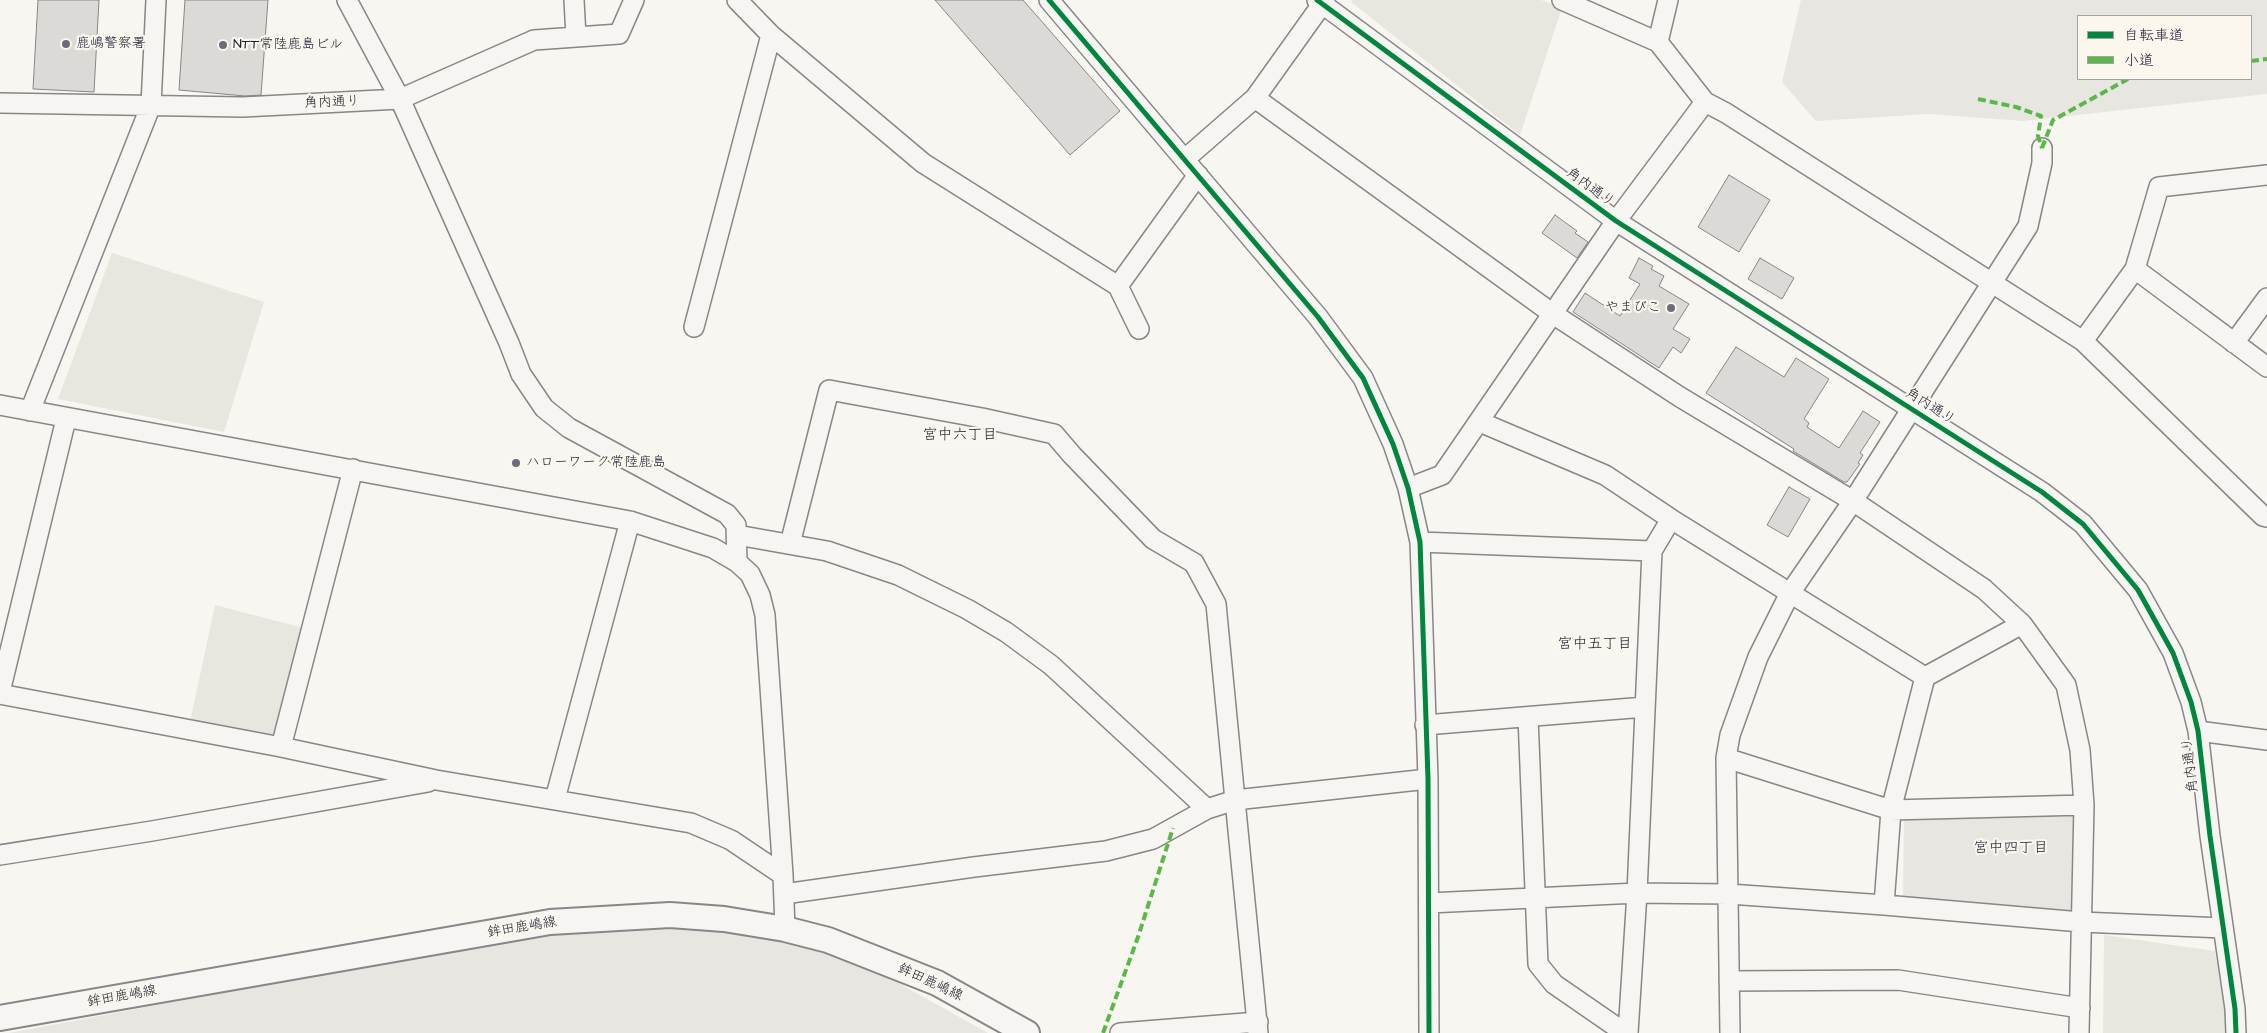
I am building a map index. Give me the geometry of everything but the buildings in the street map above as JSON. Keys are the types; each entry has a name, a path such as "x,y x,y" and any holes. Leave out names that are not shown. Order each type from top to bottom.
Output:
{"main road":[{"name":"鉾田鹿嶋線","path":"0,1018 550,922 670,915 724,919 828,940 937,983 1027,1033"}],"street":[{"path":"30,411 151,105 156,0"},
{"path":"347,0 400,99 509,343 521,374 544,408 569,428 727,514 736,525 737,562"},
{"path":"574,0 576,37"},
{"path":"400,99 534,40 619,34 634,0"},
{"path":"737,0 771,35 923,163 1118,286 1139,329"},
{"path":"1049,0 1318,317 1363,378 1393,444 1408,488 1420,542 1428,779 1429,1033"},
{"path":"1562,0 1658,42 1705,102 1726,113 2083,341 2256,509 2267,517"},
{"path":"1658,42 1668,0"},
{"path":"1185,160 1254,98 1321,1"},
{"name":"角内通り","path":"1321,1 1616,221 2042,492 2083,524 2138,590 2173,652 2198,730 2210,836 2235,1009 2236,1033"},
{"path":"694,326 771,35"},
{"path":"1254,98 1553,314 1680,397 1853,501 1984,589 2022,624 2066,685 2080,750 2084,805 2079,1033"},
{"name":"角内通り","path":"0,103 243,107 400,99"},
{"path":"1408,488 1442,476 1616,221 1705,102"},
{"path":"1730,1033 1726,758 1730,735 1758,657 1790,593 1853,501 2028,226 2042,163 2042,148"},
{"path":"1118,286 1198,175"},
{"path":"2083,341 2135,269 2159,187 2267,175"},
{"path":"2135,269 2267,367"},
{"path":"2234,343 2267,298"},
{"path":"790,544 829,390 982,418 1054,434 1072,456 1153,539 1194,563 1216,604 1258,1027 1120,1033"},
{"path":"0,406 630,521 713,548 737,562 750,574 760,595 765,616 784,884 785,930"},
{"path":"66,419 0,693 281,746 436,780 691,823 731,840 784,884 974,867 1106,851 1153,839 1207,809 1235,800 1428,779"},
{"path":"1480,422 1605,475 1925,677"},
{"path":"281,746 353,469"},
{"path":"1528,716 1538,964 1554,984 1626,1033 1637,892 1652,551 1672,519"},
{"path":"555,799 630,521"},
{"path":"737,534 827,552 898,575 967,609 1006,632 1051,665 1207,809"},
{"path":"1420,542 1652,551"},
{"path":"1884,905 1891,810 1925,677 2022,624"},
{"path":"1425,725 1645,707"},
{"path":"2198,730 2267,740"},
{"path":"1726,758 1891,810 2084,805"},
{"path":"0,854 152,831 436,780"},
{"path":"1429,903 1637,892 1729,894 2082,922 2224,928"},
{"path":"1729,981 1898,980 2080,1008"}],"shaded area":[{"path":"1352,0 1541,0 1562,8 1520,135 1351,2"},
{"path":"1801,0 2267,0 2267,94 2024,121 1929,114 1816,121 1782,82"},
{"path":"112,253 264,302 224,432 58,399"},
{"path":"215,605 304,628 279,737 190,722"},
{"path":"1904,811 2079,817 2074,915 1903,900"},
{"path":"671,924 724,928 807,948 866,965 988,1033 9,1033 546,932"},
{"path":"2104,935 2215,951 2225,1013 2225,1033 2103,1033"}],"marked path":[{"path":"2252,61 2267,59"},
{"path":"2042,148 2053,120 2126,80"},
{"path":"1978,99 2016,107 2041,116 2038,136 2042,148"},
{"path":"1103,1033 1138,937 1173,828"}],"cycle path":[{"path":"1049,0 1318,317 1363,378 1393,444 1408,488 1420,542 1428,779 1429,1033"},
{"path":"1317,0 1616,221 2042,492 2083,524 2138,590 2173,653 2191,702 2198,731 2210,836 2235,1009 2236,1033"}],"place":[{"name":"鹿嶋警察署","path":"66,44"},
{"name":"NTT常陸鹿島ビル","path":"223,45"},
{"name":"やまびこ","path":"1671,308"},
{"name":"ハローワーク常陸鹿島","path":"516,463"}],"district":[{"name":"宮中六丁目","path":"960,436"},
{"name":"宮中五丁目","path":"1595,645"},
{"name":"宮中四丁目","path":"2011,849"}]}
